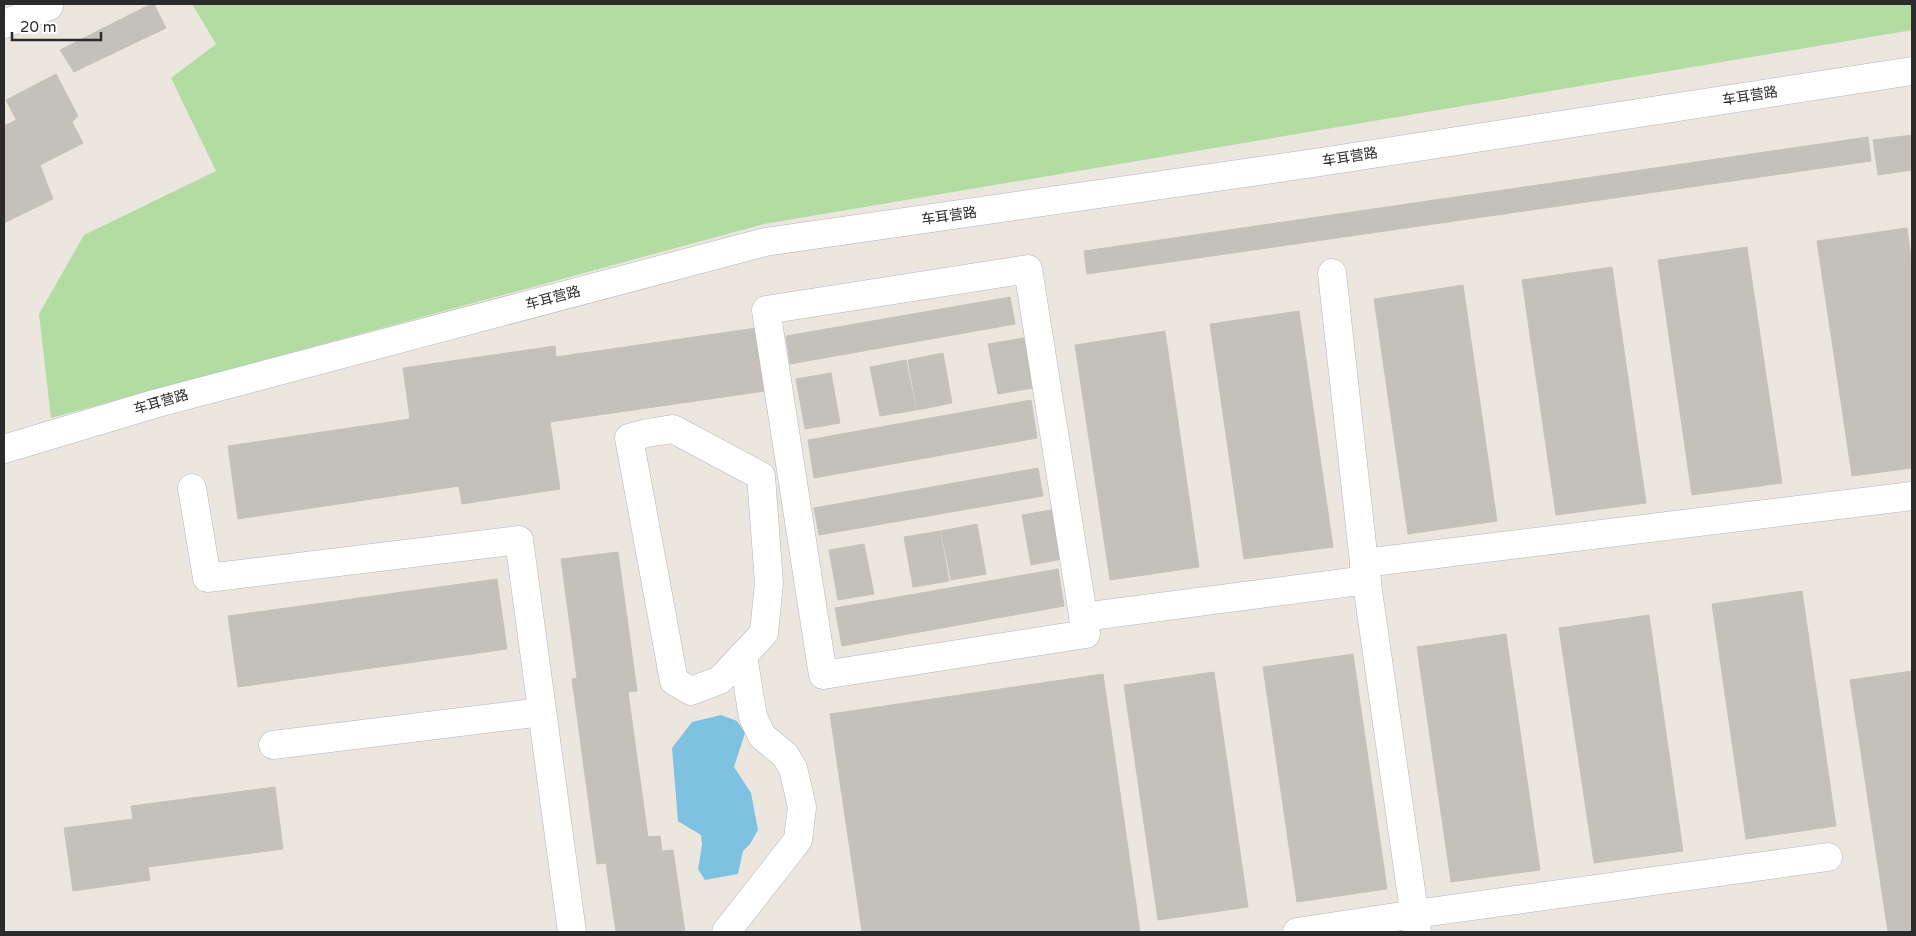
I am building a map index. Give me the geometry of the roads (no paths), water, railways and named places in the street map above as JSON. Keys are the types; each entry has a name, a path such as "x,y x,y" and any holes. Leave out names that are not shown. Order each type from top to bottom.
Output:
{"street":[{"path":"4,24 49,6 48,4"},
{"name":"车耳营路","path":"4,449 154,404 765,242 1314,163 1912,71"},
{"path":"1028,269 1083,617 1086,634 824,675 766,310 1028,269"},
{"path":"1332,273 1366,571 1416,923"},
{"path":"673,429 762,476 769,583 764,633 743,656 720,680 691,691 674,681 629,438 673,429"},
{"path":"192,488 207,578 519,540 572,932"},
{"path":"1083,617 1366,571 1912,496"},
{"path":"726,932 798,840 802,807 793,768 785,755 762,736 753,718 743,656"},
{"path":"273,745 542,712"},
{"path":"1297,932 1416,923 1828,857"}],"water":[{"path":"721,715 737,721 745,733 734,767 751,793 758,830 750,844 743,851 738,874 705,880 698,869 702,845 701,835 678,821 672,748 692,722"}]}
